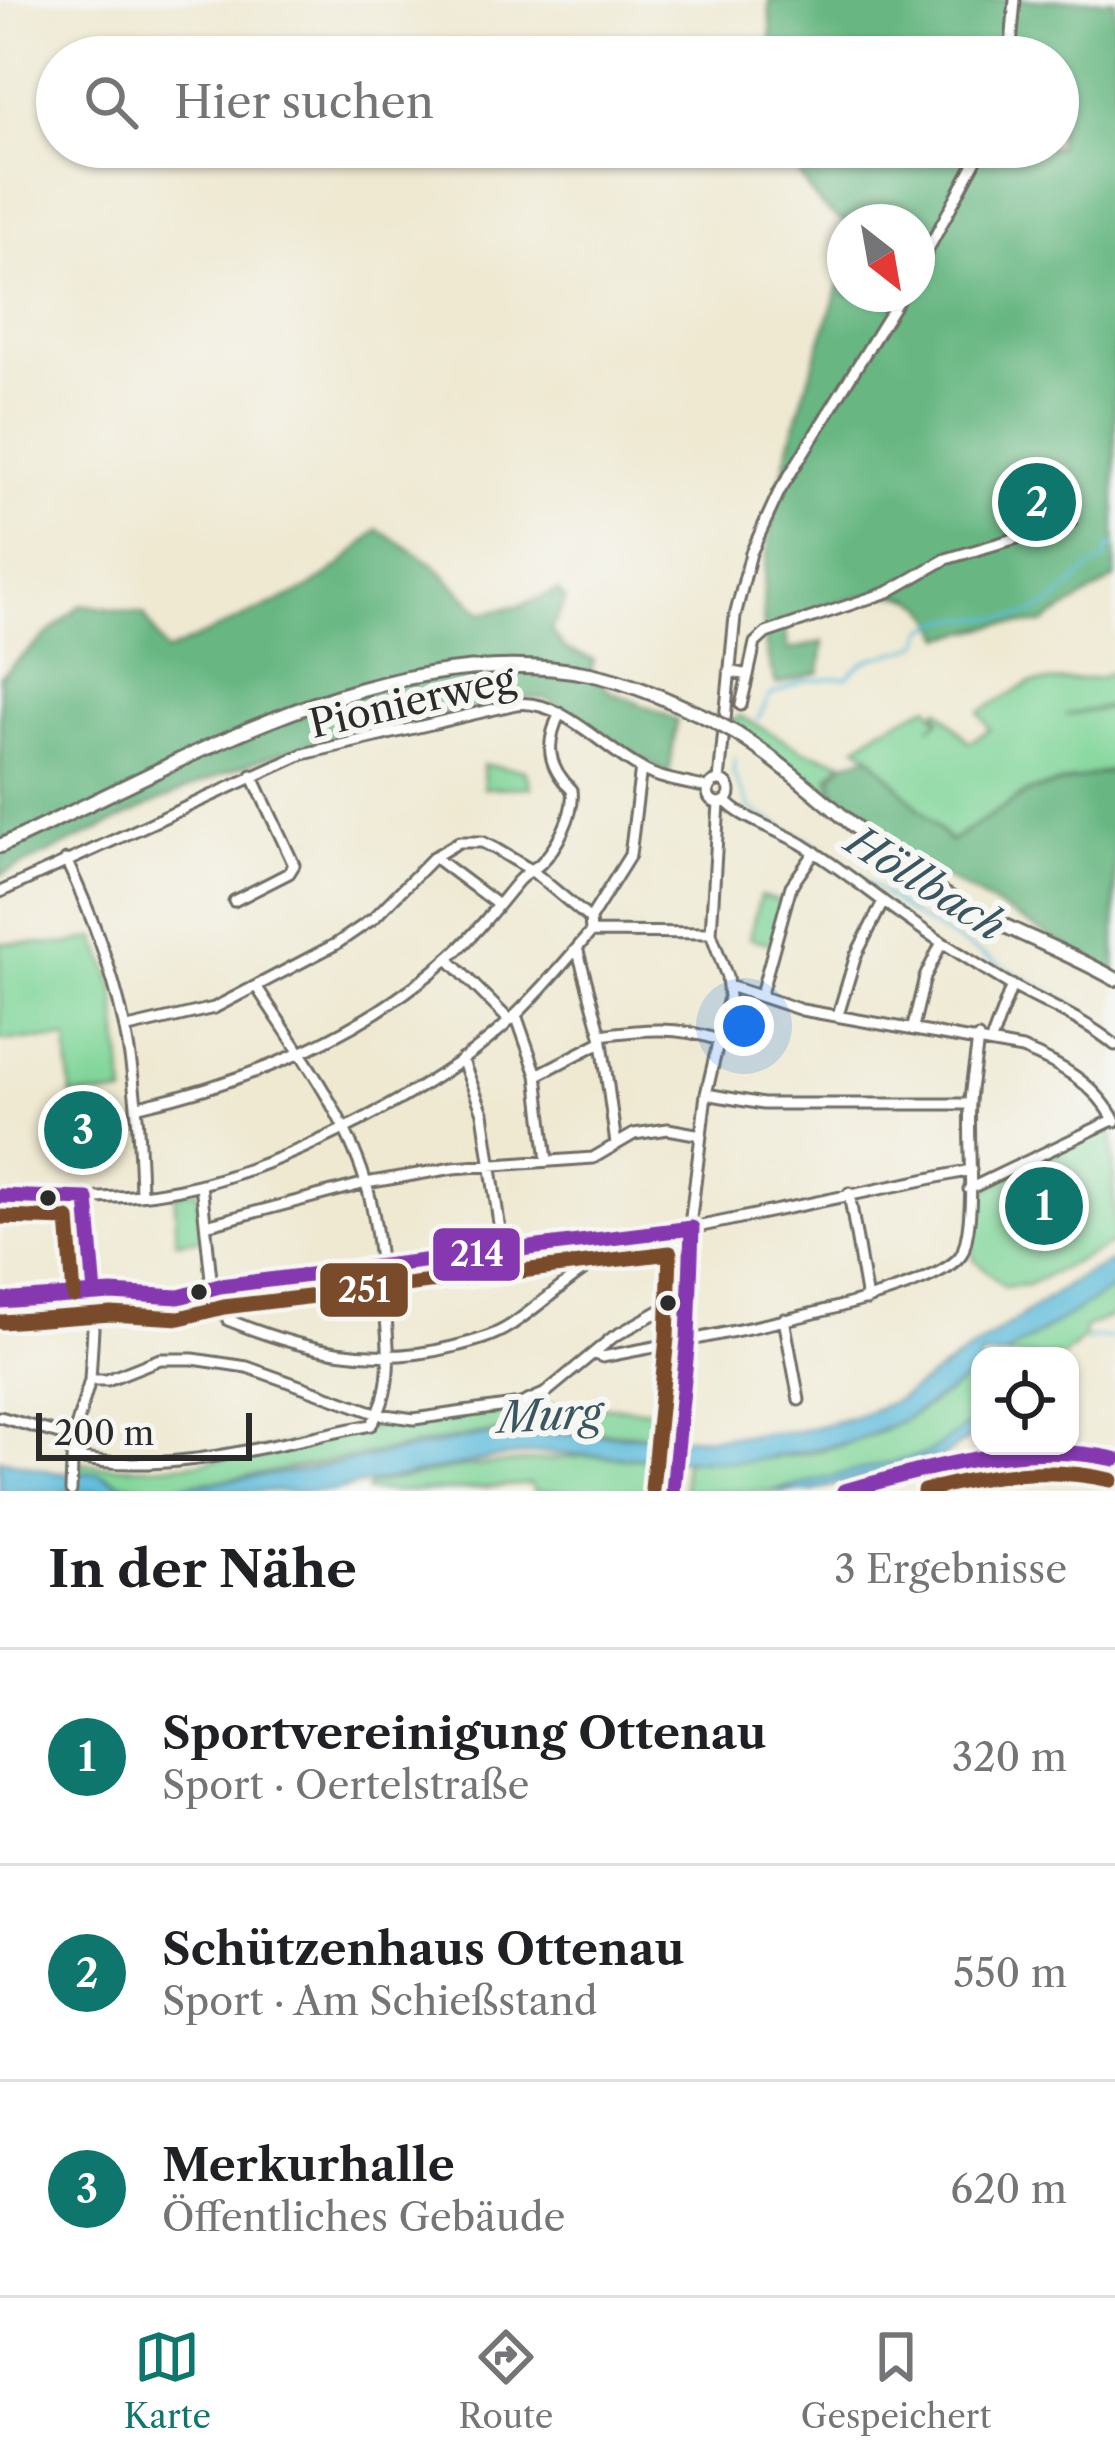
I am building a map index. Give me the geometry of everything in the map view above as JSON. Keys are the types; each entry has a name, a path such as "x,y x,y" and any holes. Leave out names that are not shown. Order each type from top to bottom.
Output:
{"main road":[{"path":"0,846 256,728 335,697 442,671 508,667 591,674 651,692 737,734 940,892 1115,979"}],"street":[{"path":"1012,36 1016,0"},
{"path":"935,236 972,168"},
{"path":"891,312 764,523 740,589 710,798 778,828 815,852 880,908 940,947 1011,988 1093,1026 1115,1045"},
{"path":"742,705 755,643 766,633 888,592 946,559 1071,522"},
{"path":"729,671 748,674"},
{"name":"Pionierweg","path":"0,892 303,754 517,704 534,702 560,713 655,776 714,784"},
{"path":"139,1106 227,1083 300,1054 380,1007 448,959 555,844 572,808 572,790 558,776 548,750 560,713"},
{"path":"0,1196 87,1199 201,1184 344,1127 462,1059 513,1018 590,932 590,919 630,855 641,768"},
{"path":"234,901 294,865 252,775"},
{"path":"673,1491 676,1400 700,1135 729,986 711,933 722,802 730,789 714,784"},
{"path":"128,1028 199,1013 367,924 434,857 458,842 482,842 531,870 590,919"},
{"path":"760,994 791,886 815,852"},
{"path":"434,857 498,904"},
{"path":"66,860 109,963 128,1028 139,1106 140,1195"},
{"path":"838,1015 856,955 880,908"},
{"path":"590,932 711,933"},
{"path":"914,1027 925,977 940,947"},
{"path":"577,948 601,1039 616,1144"},
{"path":"448,959 513,1018 537,1075 547,1161"},
{"path":"72,1457 112,1466 149,1463 371,1425 378,1414 390,1358 366,1183 344,1127 256,986"},
{"path":"729,986 802,1010 985,1040 1046,1058 1106,1102 1114,1120 969,1189"},
{"path":"594,1354 603,1357 867,1300 934,1275 962,1254 971,1170 970,1104 985,1040 1011,988"},
{"path":"537,1075 601,1039 669,1028 719,1040"},
{"path":"462,1059 483,1113 503,1251"},
{"path":"706,1094 776,1104 970,1104"},
{"path":"206,1225 366,1183 592,1158 634,1134 668,1129 700,1135"},
{"path":"0,1301 95,1294 179,1297 216,1287 600,1242 692,1228 971,1170"},
{"path":"201,1184 216,1287 228,1320 291,1345 390,1358 483,1339 510,1325 600,1259 600,1242"},
{"path":"849,1193 867,1300"},
{"path":"70,1491 73,1438 90,1380 95,1294 87,1199"},
{"path":"684,1340 692,1228"},
{"path":"648,1234 687,1250"},
{"path":"90,1380 107,1380 160,1359 193,1359 247,1367 378,1414 414,1419 521,1404 544,1394 613,1337 666,1307"},
{"path":"784,1318 799,1400"},
{"path":"0,1418 73,1438"},
{"path":"844,1491 1013,1451 1073,1450 1115,1460"}],"green space":[{"path":"769,0 1115,0 1115,578 1042,624 1002,624 944,637 927,608 909,597 874,595 835,603 785,622 788,650 824,642 820,672 777,685 765,643 770,537 797,418 830,312 935,312 935,204 827,204 827,211 796,168 1079,168 1079,36 771,36"},
{"path":"378,529 433,564 482,613 558,591 566,600 551,630 565,649 594,660 591,670 609,691 677,720 669,774 586,729 547,699 527,698 358,732 264,758 0,875 0,676 82,604 144,614 166,652 309,588"},
{"path":"1115,670 1115,705 1065,715 1115,708 1115,769 1028,791 950,841 857,746 880,729 929,706 938,720 929,728 940,720 939,709 969,742 990,730 979,712 1030,683 1100,678"},
{"path":"740,716 804,751 842,761 829,776 831,794 732,721"},
{"path":"870,756 950,842 1029,792 1115,770 1115,973 904,854 836,800 832,777 845,762"},
{"path":"483,765 525,770 531,787 484,788"},
{"path":"760,896 784,902 772,944 749,938"},
{"path":"96,938 114,984 125,1095 71,1095 67,1039 0,1040 0,943 65,944"},
{"path":"1112,1125 1115,1242 1028,1285 1004,1287 974,1259 970,1237 978,1193"},
{"path":"197,1191 203,1239 176,1242 175,1194"},
{"path":"1115,1287 1115,1315 1084,1328 1085,1337 1074,1347 1018,1347"},
{"path":"971,1378 971,1423 927,1454 773,1491 684,1491 684,1460 761,1459 812,1452 897,1424"},
{"path":"560,1404 669,1411 668,1436 543,1429 478,1434 161,1488 79,1473 81,1463 155,1467 229,1458 376,1426 382,1418 413,1422"},
{"path":"587,1456 665,1460 663,1491 534,1491 531,1484 367,1491 369,1485 463,1467"}],"water":[{"name":"Murg","path":"1115,1260 1115,1287 1018,1347 976,1347 1080,1277"},
{"name":"Murg","path":"971,1350 971,1378 903,1420 856,1441 746,1462 540,1453 330,1491 0,1491 0,1459 58,1473 99,1473 120,1485 161,1489 299,1471 479,1436 712,1438 799,1431 895,1401"},
{"path":"971,1423 971,1437 944,1456 812,1491 772,1491 927,1454"}],"waterway":[{"name":"Höllbach","path":"758,719 770,695 804,681 847,677 875,657 921,643 925,630 939,623 1016,617 1042,608 1106,559 1108,547 1115,546"},
{"name":"Höllbach","path":"735,759 733,773 751,810 816,844 915,917 1069,1003 1115,1035"},
{"path":"1089,1342 1089,1337 1115,1339"}],"transit line":[{"name":"214","path":"0,1196 87,1199 95,1294"},
{"name":"251","path":"0,1217 68,1219 74,1296"},
{"name":"214","path":"0,1301 111,1293 179,1297 220,1286 692,1228 688,1339 673,1491"},
{"name":"251","path":"2,1322 111,1314 180,1318 224,1307 670,1253 652,1489"},
{"name":"214","path":"844,1491 978,1458 1046,1452 1115,1459"},
{"name":"251","path":"924,1491 1017,1474 1063,1473 1111,1480"}],"place":[{"name":"Schützenhaus Ottenau","path":"1037,502"},
{"name":"Merkurhalle","path":"83,1130"},
{"name":"Sportvereinigung Ottenau","path":"1044,1206"}]}
